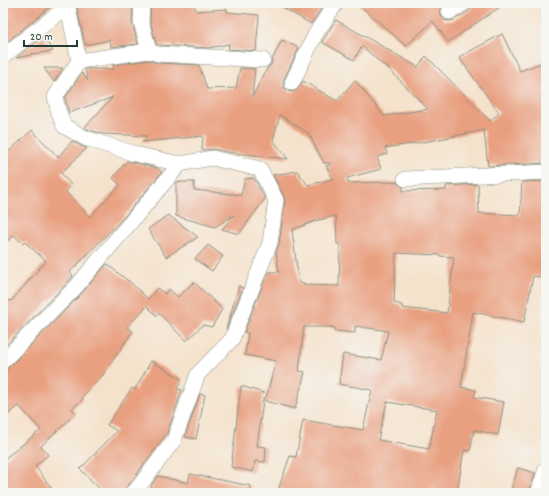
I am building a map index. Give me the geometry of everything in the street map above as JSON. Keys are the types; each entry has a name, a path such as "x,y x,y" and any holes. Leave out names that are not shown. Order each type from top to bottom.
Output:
{"street":[{"path":"142,3 141,21 149,51"},
{"path":"292,83 316,33 336,3"},
{"path":"449,12 464,3"},
{"path":"3,56 68,5 79,61 56,96 59,113 64,126 85,138 135,154 180,164 212,158 260,169 276,200 270,243 232,339 198,374 174,440 134,493"},
{"path":"79,61 149,51 158,54 263,60"},
{"path":"3,361 75,288 180,164"},
{"path":"405,179 546,172"},
{"path":"538,493 546,469"}],"building":[{"path":"11,3 55,3 3,45 3,10"},
{"path":"76,3 133,3 132,23 138,44 111,47 110,40 85,45"},
{"path":"151,3 194,3 196,11 227,9 227,12 259,15 256,51 228,49 229,44 209,48 156,44 150,20"},
{"path":"275,3 325,3 311,24"},
{"path":"357,3 447,3 441,7 440,13 444,20 449,21 454,20 469,11 472,8 473,3 506,3 448,42 433,21 406,46"},
{"path":"336,20 418,67 426,56 490,121 499,113 459,57 502,34 520,71 546,61 546,163 488,166 484,130 385,148 387,154 377,157 381,169 347,178 348,183 397,182 403,187 403,191 446,190 446,186 478,184 479,213 520,215 522,182 546,181 546,278 533,276 524,322 473,312 461,387 476,390 474,397 504,402 498,435 474,430 470,451 464,450 457,493 427,489 426,493 277,493 290,456 296,457 303,420 363,430 372,390 339,384 343,354 381,360 388,331 355,326 355,333 334,331 334,327 304,327 299,371 305,372 295,409 265,401 276,361 245,355 248,333 244,332 268,272 279,272 276,252 279,244 285,201 273,175 297,171 308,185 333,179 326,166 331,165 331,163 324,163 308,133 280,115 273,140 288,159 227,152 214,149 202,150 203,136 142,142 147,136 103,134 89,130 85,127 113,97 69,113 65,98 82,73 88,81 85,69 114,69 113,65 148,60 157,63 199,65 207,89 236,88 240,68 255,69 252,97 268,67 271,65 282,40 299,48 284,79 284,88 288,91 293,92 297,90 303,81 337,101 355,80 384,116 428,109 385,65 384,66 362,46 354,60 322,42","holes":["336,216 337,244 340,244 339,286 304,285 304,283 299,283 292,230 318,220","396,253 454,257 447,313 402,308 402,305 394,303","387,402 437,410 429,449 378,440"]},
{"path":"43,37 53,51 33,53 31,55 16,58"},
{"path":"44,68 63,68 54,82"},
{"path":"32,130 58,157 72,141 87,148 61,173 71,185 66,192 90,217 120,185 113,178 127,161 157,168 162,172 124,217 70,272 73,276 68,282 3,348 3,308 46,261 25,242 23,244 14,235 3,245 3,157"},
{"path":"254,178 265,199 239,234 222,229 234,215 215,227 176,216 177,182 194,182 194,190 241,195 245,179"},
{"path":"168,215 198,237 166,257 148,229"},
{"path":"208,245 223,256 212,271 195,259"},
{"path":"107,264 128,280 148,299 157,288 165,294 169,289 178,297 194,282 222,309 212,327 203,325 186,341 159,313 157,316 147,306 127,327 133,331 102,376 82,397 83,399 72,409 76,413 41,446 48,455 35,466 55,493 11,493 3,483 3,460 41,430 19,406 3,418 3,370 6,370 81,294"},
{"path":"239,286 243,288 226,329"},
{"path":"151,361 182,379 177,389 182,390 167,433 130,483 120,493 104,493 80,469 117,431 107,425 132,388 135,390"},
{"path":"241,386 264,393 257,446 266,447 265,462 255,461 253,472 231,467"},
{"path":"200,394 205,395 196,439 185,437"},
{"path":"518,468 535,473 529,493 510,493"},
{"path":"190,474 251,486 250,493 150,493 152,484 158,476 188,483"}]}
